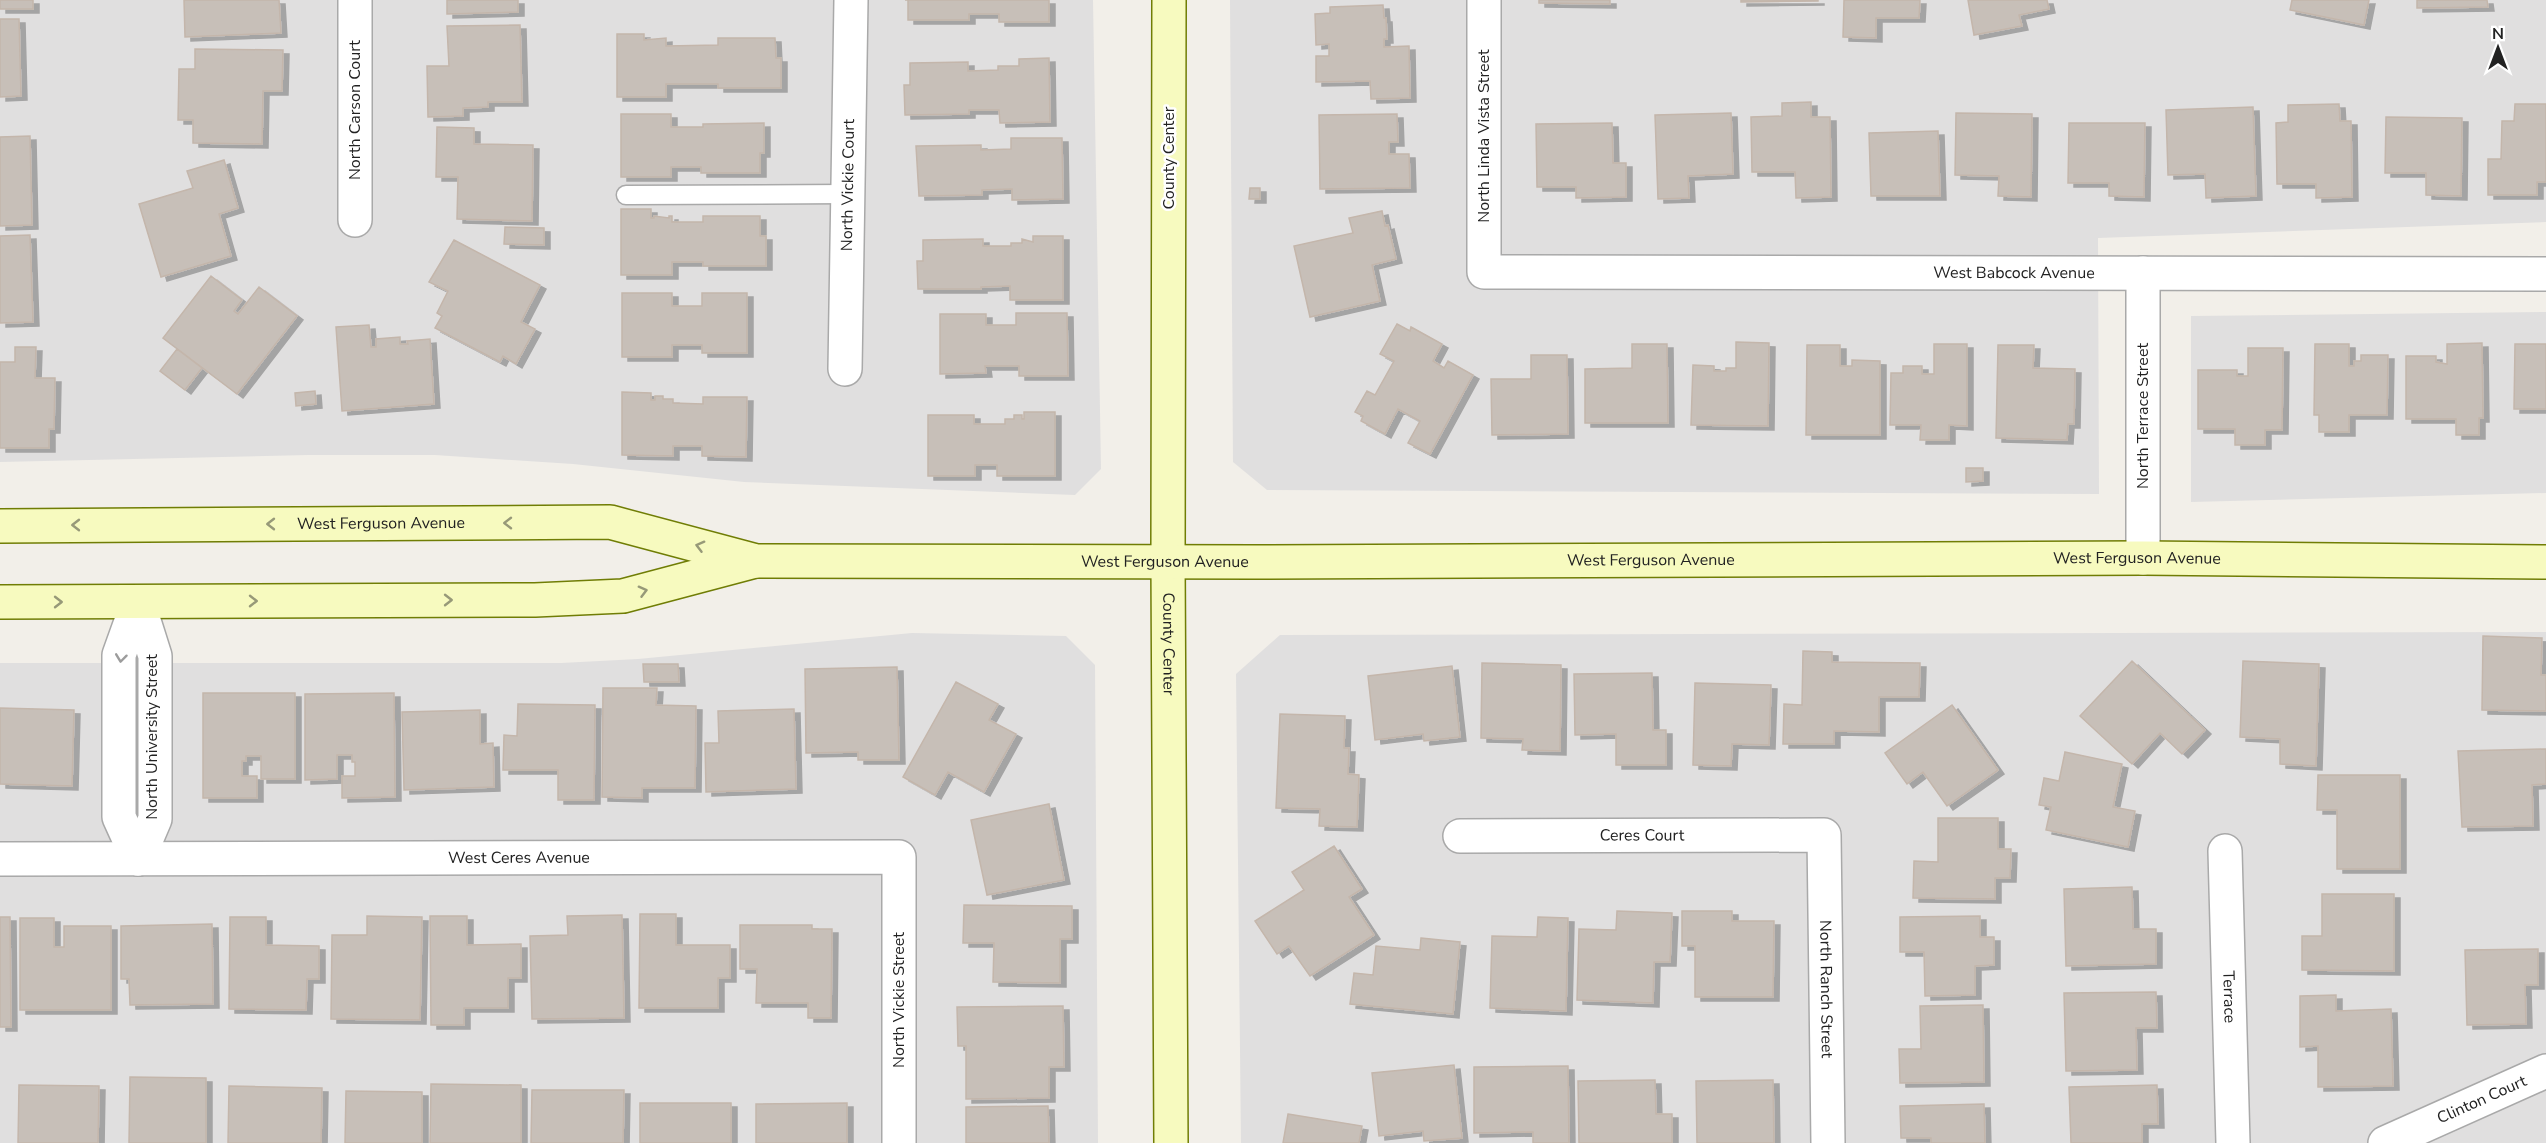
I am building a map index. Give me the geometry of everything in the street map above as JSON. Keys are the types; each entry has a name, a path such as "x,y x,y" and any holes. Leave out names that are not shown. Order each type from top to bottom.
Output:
{"street":[{"name":"North Carson Court","path":"355,0 355,220"},
{"name":"North Vickie Court","path":"845,369 851,0"},
{"name":"County Center","path":"1169,0 1168,562 1171,1143"},
{"name":"North Linda Vista Street","path":"1484,0 1484,272"},
{"name":"West Babcock Avenue","path":"1484,272 2546,274"},
{"name":"North Terrace Street","path":"2143,273 2143,558"},
{"name":"West Ferguson Avenue","path":"0,526 610,522 756,561 1168,562 2143,558 2546,562"},
{"name":"West Ferguson Avenue","path":"0,602 535,600 623,596 756,561"},
{"name":"North University Street","path":"138,602 119,655 119,817 138,859"},
{"name":"Ceres Court","path":"1460,836 1824,835"},
{"name":"North Ranch Street","path":"1824,835 1828,1143"},
{"name":"Terrace","path":"2224,851 2233,1143"},
{"name":"West Ceres Avenue","path":"0,859 899,856"},
{"name":"North Vickie Street","path":"899,856 899,1143"},
{"name":"Clinton Court","path":"2385,1143 2546,1071"}],"lane":[{"path":"626,195 848,194"}],"shaded area":[{"path":"0,0 1093,0 1101,469 1075,495 744,482 573,464 435,455 308,455 0,462"},
{"path":"1230,0 2546,0 2546,222 2098,238 2099,494 1267,490 1233,462"},
{"path":"2546,312 2546,493 2191,502 2191,316"},
{"path":"2546,632 2546,1143 1241,1143 1236,674 1280,635"},
{"path":"912,633 1066,636 1095,665 1098,1143 0,1143 0,663 561,663 638,659"}],"building":[{"path":"0,0 33,0 33,9 0,9"},
{"path":"184,0 279,0 281,33 185,37"},
{"path":"447,0 518,0 518,12 447,14"},
{"path":"908,0 1049,0 1049,22 999,22 999,14 969,14 969,20 908,20"},
{"path":"1539,0 1610,0 1610,4 1539,3"},
{"path":"1741,0 1818,0 1818,1 1741,2"},
{"path":"1844,0 1920,0 1919,18 1876,18 1876,38 1843,37"},
{"path":"1968,0 2047,0 2049,9 2019,15 2022,26 1974,35"},
{"path":"2292,0 2369,0 2364,25 2290,10"},
{"path":"2417,0 2487,0 2488,7 2417,8"},
{"path":"1383,5 1387,39 1384,39 1384,47 1409,46 1410,98 1371,99 1370,81 1316,82 1316,56 1329,56 1329,44 1316,45 1315,14 1330,13 1330,7"},
{"path":"0,19 19,19 21,96 0,97"},
{"path":"520,25 522,102 488,102 488,107 463,108 463,116 428,117 427,66 449,66 447,26"},
{"path":"617,34 644,34 644,40 666,38 666,46 718,45 718,38 775,38 776,58 781,58 781,88 718,88 718,84 666,84 666,97 617,97"},
{"path":"195,49 283,50 282,91 263,91 262,144 193,143 193,120 178,120 179,69 195,69"},
{"path":"1049,58 1050,122 1000,123 999,110 969,110 969,114 905,115 904,85 910,85 910,63 968,62 968,71 998,70 998,66 1019,66 1019,59"},
{"path":"1811,102 1811,117 1830,117 1831,197 1796,198 1795,172 1752,172 1751,117 1782,116 1782,103"},
{"path":"2339,104 2340,121 2351,121 2352,197 2316,198 2316,184 2277,184 2276,123 2288,122 2288,105"},
{"path":"2515,104 2546,104 2546,182 2537,182 2537,195 2488,195 2488,159 2501,159 2502,121 2514,121"},
{"path":"2253,107 2256,196 2206,198 2205,174 2168,175 2166,110"},
{"path":"1731,113 1733,174 1688,176 1689,198 1658,199 1655,115"},
{"path":"1956,113 2032,114 2031,197 1998,196 1999,176 1955,175"},
{"path":"621,114 671,114 671,127 764,123 764,153 760,153 760,173 701,173 701,167 671,167 671,177 621,177"},
{"path":"1397,114 1398,142 1389,142 1389,154 1409,154 1410,188 1320,189 1319,115"},
{"path":"2386,117 2462,118 2461,196 2426,195 2426,173 2385,173"},
{"path":"1612,123 1613,163 1626,163 1626,197 1576,198 1576,187 1537,187 1536,124"},
{"path":"2069,123 2145,123 2144,197 2109,196 2109,183 2068,183"},
{"path":"437,127 474,128 474,144 533,145 532,221 457,219 458,177 436,177"},
{"path":"1938,131 1940,196 1871,196 1869,133"},
{"path":"30,136 32,225 0,226 0,137"},
{"path":"1011,138 1062,138 1063,199 1012,200 1012,189 982,190 982,195 919,196 916,146 981,145 981,150 1011,149"},
{"path":"224,160 238,208 219,214 231,256 161,277 139,204 193,188 187,171"},
{"path":"1250,188 1260,188 1260,199 1249,199"},
{"path":"621,209 651,209 651,218 672,216 672,222 703,222 703,216 760,216 760,236 766,236 766,266 703,266 703,262 672,262 672,275 621,275"},
{"path":"1382,211 1385,226 1388,225 1396,259 1372,265 1380,301 1310,317 1294,246 1353,233 1349,218"},
{"path":"505,227 544,228 544,245 504,244"},
{"path":"30,235 33,322 0,323 0,236"},
{"path":"1033,236 1063,236 1063,300 1010,300 1010,286 981,287 981,289 918,289 917,261 923,261 923,240 983,239 983,246 1011,246 1011,243 1022,243 1022,239 1033,242"},
{"path":"454,240 540,285 521,322 535,329 516,364 503,356 500,362 435,328 442,316 437,313 448,291 429,282"},
{"path":"211,276 242,300 234,311 238,314 259,287 297,316 237,394 163,338"},
{"path":"622,293 672,293 672,306 702,306 702,293 747,293 747,353 702,353 702,345 672,345 672,357 622,357"},
{"path":"1016,313 1067,313 1068,376 1019,376 1019,366 985,366 986,373 940,374 940,314 986,314 986,325 1016,325"},
{"path":"1397,324 1410,331 1411,327 1442,344 1433,361 1444,368 1448,361 1473,375 1430,454 1408,443 1420,421 1398,409 1385,434 1361,421 1363,416 1355,412 1367,391 1375,395 1394,361 1380,354"},
{"path":"369,325 371,347 376,347 376,339 400,337 400,344 408,344 407,341 430,339 434,404 342,411 336,327"},
{"path":"1736,342 1769,343 1768,426 1691,425 1693,365 1714,366 1714,371 1736,368"},
{"path":"2482,343 2483,418 2479,418 2479,435 2456,435 2456,419 2406,419 2406,356 2436,356 2436,362 2447,364 2447,344"},
{"path":"1632,344 1667,344 1668,423 1585,423 1585,369 1632,368"},
{"path":"1934,344 1967,344 1967,426 1949,425 1949,440 1920,440 1921,425 1890,425 1891,373 1903,373 1903,366 1922,366 1922,374 1934,374"},
{"path":"2315,344 2349,344 2349,366 2354,366 2354,361 2361,361 2361,355 2388,355 2387,415 2349,415 2349,432 2319,432 2319,415 2314,415"},
{"path":"2515,344 2546,344 2546,409 2514,409"},
{"path":"1807,345 1840,345 1840,366 1852,366 1852,360 1880,361 1880,435 1806,435"},
{"path":"1998,345 2034,345 2033,368 2075,369 2074,424 2068,424 2067,440 1996,438"},
{"path":"15,347 36,347 35,378 55,378 54,429 49,429 49,448 0,448 0,362 15,362"},
{"path":"2248,348 2283,348 2282,430 2265,430 2265,445 2235,445 2235,429 2198,429 2198,370 2237,370 2237,376 2248,376"},
{"path":"177,349 202,368 185,390 160,371"},
{"path":"1531,355 1567,355 1568,434 1492,435 1491,379 1531,379"},
{"path":"315,391 316,404 296,406 295,393"},
{"path":"622,392 651,393 651,400 655,400 655,396 663,396 663,399 673,399 673,403 703,404 703,397 747,397 746,457 702,456 702,446 673,446 673,456 622,455"},
{"path":"1024,412 1055,412 1055,476 997,476 997,465 975,465 975,476 928,476 928,415 974,415 974,424 1005,424 1005,419 1014,419 1014,415 1022,415 1024,419"},
{"path":"1966,468 1983,468 1983,481 1966,482"},
{"path":"2483,636 2542,638 2541,675 2546,675 2546,711 2482,710"},
{"path":"1803,651 1832,652 1832,662 1920,663 1919,697 1879,697 1879,732 1834,731 1834,744 1783,744 1784,704 1802,705"},
{"path":"2132,661 2205,730 2182,754 2160,733 2132,764 2080,716"},
{"path":"2243,661 2319,664 2316,766 2280,764 2280,739 2240,737"},
{"path":"1482,663 1561,665 1560,751 1522,750 1523,739 1481,738"},
{"path":"643,664 678,664 679,682 644,682"},
{"path":"1452,666 1460,737 1424,741 1423,734 1375,740 1368,676"},
{"path":"897,667 899,760 858,760 858,752 806,753 805,669"},
{"path":"1652,673 1653,730 1666,730 1666,765 1616,765 1616,734 1575,735 1574,674"},
{"path":"956,682 998,704 989,720 1016,734 984,792 948,772 935,795 903,777"},
{"path":"1695,683 1771,685 1769,745 1732,744 1731,766 1693,765"},
{"path":"603,688 657,688 656,705 696,706 695,788 642,788 642,798 602,797"},
{"path":"203,693 295,693 295,779 261,779 261,756 246,756 246,761 242,761 242,776 257,776 257,798 203,798"},
{"path":"394,693 395,797 342,798 342,776 355,776 355,762 352,762 352,755 337,755 337,779 305,780 305,694"},
{"path":"518,704 595,705 594,800 558,800 558,770 503,770 504,735 517,736"},
{"path":"1952,705 1998,770 1947,806 1923,772 1907,784 1885,753"},
{"path":"0,708 74,710 72,786 0,784"},
{"path":"794,709 796,789 706,792 705,743 719,743 718,711"},
{"path":"480,710 480,744 493,743 494,787 404,790 402,712"},
{"path":"1280,714 1345,716 1344,748 1349,748 1348,774 1359,775 1357,827 1319,826 1320,809 1276,808"},
{"path":"2546,749 2546,784 2532,785 2533,826 2462,827 2458,751"},
{"path":"2065,752 2122,764 2113,807 2135,811 2128,847 2046,830 2051,807 2039,805 2044,778 2059,781"},
{"path":"2318,775 2400,775 2400,869 2337,869 2337,810 2317,810"},
{"path":"1049,804 1064,880 987,895 971,820"},
{"path":"1938,818 1998,818 1998,849 2011,849 2010,878 1995,878 1995,899 1913,898 1914,861 1938,862"},
{"path":"1334,846 1362,889 1349,897 1374,935 1310,976 1289,946 1277,954 1255,921 1304,890 1292,872"},
{"path":"2132,887 2133,929 2156,929 2156,964 2066,966 2064,889"},
{"path":"2322,894 2394,894 2394,971 2302,970 2302,936 2322,936"},
{"path":"964,905 1072,906 1072,939 1060,939 1060,983 993,982 994,943 963,943"},
{"path":"1617,911 1672,913 1670,962 1654,962 1653,1003 1577,1000 1579,929 1616,930"},
{"path":"1682,911 1732,911 1732,921 1774,921 1773,997 1695,997 1695,946 1682,946"},
{"path":"640,914 676,914 676,945 730,945 730,978 718,978 718,1008 639,1008"},
{"path":"622,915 624,1018 532,1019 530,936 568,935 567,916"},
{"path":"367,916 422,917 420,1020 331,1019 332,935 367,935"},
{"path":"430,916 467,916 467,945 521,944 521,978 508,978 508,1008 464,1008 464,1025 431,1025"},
{"path":"1980,916 1980,937 1994,937 1994,965 1975,966 1975,995 1925,996 1924,952 1900,952 1900,917"},
{"path":"0,917 10,917 11,1027 0,1027"},
{"path":"230,917 266,917 266,945 319,946 319,979 307,979 306,1010 229,1009"},
{"path":"1538,917 1568,918 1566,1011 1490,1008 1492,936 1537,937"},
{"path":"20,918 54,918 54,947 64,947 64,926 111,926 111,1010 20,1010"},
{"path":"212,924 213,1004 130,1005 129,979 121,979 121,926"},
{"path":"740,925 812,925 812,929 832,929 831,1018 808,1018 808,1003 756,1003 757,969 740,969"},
{"path":"1421,938 1460,942 1453,1014 1350,1004 1354,973 1373,975 1376,946 1420,950"},
{"path":"2538,949 2538,985 2525,985 2526,1024 2467,1025 2465,950"},
{"path":"2156,992 2157,1028 2136,1028 2137,1070 2066,1071 2064,993"},
{"path":"2336,995 2336,1011 2391,1009 2393,1086 2318,1087 2318,1046 2300,1047 2300,996"},
{"path":"1983,1005 1984,1082 1900,1083 1899,1049 1921,1049 1920,1006"},
{"path":"1063,1006 1064,1067 1049,1067 1049,1098 966,1099 966,1046 958,1046 957,1007"},
{"path":"1454,1065 1462,1138 1424,1141 1423,1131 1379,1136 1372,1073"},
{"path":"1568,1066 1569,1143 1533,1143 1533,1132 1474,1133 1474,1067"},
{"path":"130,1077 206,1078 206,1143 129,1143"},
{"path":"1655,1080 1656,1114 1672,1114 1672,1143 1579,1143 1578,1081"},
{"path":"1773,1080 1774,1143 1697,1143 1696,1081"},
{"path":"431,1084 521,1085 521,1143 430,1143"},
{"path":"19,1085 99,1086 98,1143 18,1143"},
{"path":"2157,1085 2158,1124 2142,1124 2142,1143 2071,1143 2069,1087"},
{"path":"229,1086 322,1088 321,1143 228,1143"},
{"path":"532,1090 624,1090 623,1143 531,1143"},
{"path":"346,1091 422,1092 422,1143 345,1143"},
{"path":"640,1103 731,1103 731,1143 640,1143"},
{"path":"847,1103 847,1143 756,1143 756,1104"},
{"path":"1984,1104 1985,1143 1931,1143 1931,1138 1901,1138 1900,1106"},
{"path":"1048,1106 1049,1143 966,1143 966,1107"},
{"path":"1288,1114 1362,1126 1359,1143 1283,1143"}]}
